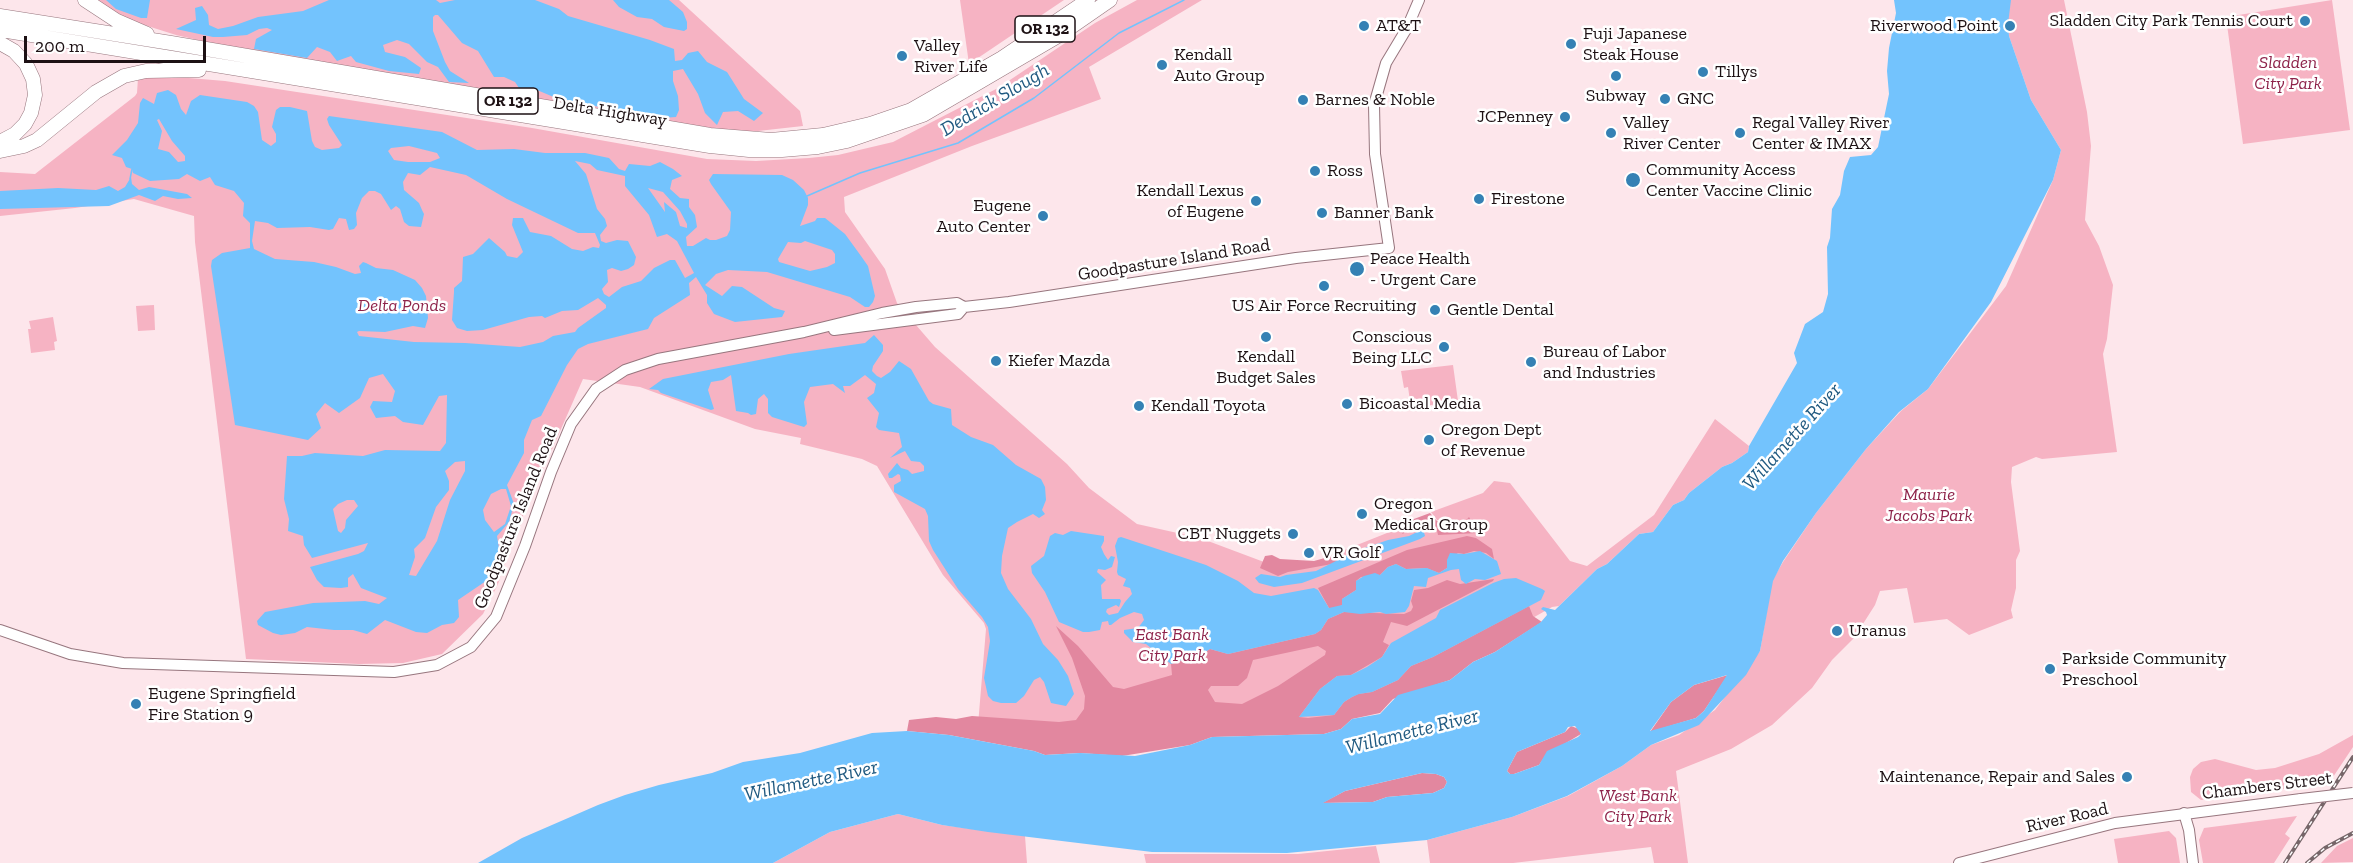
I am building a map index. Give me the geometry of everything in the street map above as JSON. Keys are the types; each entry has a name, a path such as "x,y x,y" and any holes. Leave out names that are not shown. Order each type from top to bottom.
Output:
{"highway":[{"path":"85,0 117,21 171,43"},
{"name":"Delta Highway","path":"0,16 710,135 747,139 795,139 841,132 910,110 1002,58 1088,0"},
{"name":"Delta Highway","path":"0,30 710,146 749,150 782,150 818,147 848,141 913,120 941,106 1058,36 1110,0"},
{"path":"1058,36 1117,0"},
{"path":"0,43 22,59 30,72 35,88 29,118 15,134 0,142"},
{"path":"0,151 15,149 37,140 96,92 124,76 152,70 248,70"}],"main road":[{"name":"Goodpasture Island Road","path":"0,630 70,654 123,663 394,672 437,665 471,647 496,617 518,565 562,444 576,416 596,389 625,370 649,361 804,332 922,320 958,314 964,307 1296,258 1389,248 1375,154 1374,105 1386,63 1419,0"},
{"name":"Chambers Street","path":"2184,813 2353,793"},
{"name":"River Road","path":"1959,863 2087,829 2184,813"},
{"path":"2184,813 2193,863"}],"green space":[{"path":"98,0 679,0 800,111 803,126 758,131 729,131 250,52 176,35 138,23 111,10"},
{"path":"960,0 1064,0 969,64"},
{"name":"Delta Ponds","path":"1137,0 1202,0 1089,67 1101,99 972,146 844,197 845,212 885,269 897,303 935,347 1067,464 1089,488 1137,524 1200,538 1264,562 1317,561 1397,529 1452,524 1437,520 1431,512 1483,493 1494,481 1510,483 1570,561 1587,566 1654,515 1715,419 1749,446 1748,452 1722,467 1689,493 1684,500 1673,505 1653,532 1639,534 1607,564 1597,569 1559,606 1552,607 1432,675 1327,725 978,725 986,629 984,623 943,575 877,466 862,459 800,444 801,438 755,429 640,387 583,379 521,520 498,584 483,614 442,654 403,663 359,664 246,659 195,242 194,216 134,199 0,216 0,172 35,174 135,96 138,78 165,76 225,81 532,128 707,159 756,161 809,158 838,155 893,142 998,88 1095,23"},
{"name":"Maurie Jacobs Park","path":"2009,0 2064,0 2087,112 2091,146 2085,220 2099,246 2113,285 2107,339 2103,354 2117,452 2042,459 2036,457 2012,467 2011,482 2020,551 2016,560 2016,588 2011,610 2013,618 1969,635 1947,619 1914,623 1907,588 1880,591 1875,605 1854,638 1832,660 1812,688 1772,725 1731,749 1676,771 1688,863 1654,863 1651,847 1513,863 1430,863 1427,840 1512,817 1568,796 1622,766 1651,745 1679,735 1715,710 1760,651 1772,581 1816,513 1866,449 1901,411 1928,389 2006,286 2053,180 2061,150 2031,100 2009,36 2007,12"},
{"name":"Sladden City Park","path":"2332,0 2350,130 2243,144 2226,17"},
{"path":"154,305 155,330 138,331 136,306"},
{"path":"53,317 57,341 54,342 55,350 31,353 29,321"},
{"path":"1453,365 1458,401 1411,408 1408,387 1404,388 1401,371"},
{"path":"2353,735 2353,747 2329,783 2201,800 2191,792 2190,777 2193,769 2201,762 2215,759 2256,770 2275,768 2319,754"},
{"path":"898,814 942,825 1025,836 1027,863 773,863 830,832"},
{"path":"2297,816 2285,834 2290,838 2274,863 2203,863 2199,840 2204,828"},
{"path":"2169,831 2176,838 2180,863 2118,863 2114,839"},
{"path":"2353,838 2353,862 2321,863 2337,846"},
{"path":"1376,846 1380,863 1146,863 1144,854 1298,854"}],"shaded area":[{"path":"1430,513 1437,521 1461,526 1469,517 1478,533 1438,535 1436,526 1417,526 1408,527 1403,534 1395,526"},
{"path":"1467,536 1476,538 1492,549 1494,559 1486,553 1474,551 1458,553 1447,560 1447,568 1439,573 1426,568 1406,569 1396,564 1388,567 1380,575 1361,577 1356,581 1356,590 1342,599 1342,605 1336,608 1329,608 1318,588 1407,550"},
{"path":"1339,554 1338,561 1332,564 1278,576 1260,568 1265,556 1314,561"},
{"path":"1494,579 1407,626 1391,622 1383,642 1389,645 1382,657 1351,675 1337,676 1320,689 1299,717 1334,715 1344,702 1352,697 1372,692 1398,680 1411,666 1433,657 1529,606 1533,616 1542,622 1495,652 1473,662 1450,680 1393,699 1380,713 1352,719 1341,729 1324,734 1212,737 1190,745 1122,756 1080,753 1045,755 949,735 907,731 909,720 936,717 956,719 972,716 1059,722 1076,720 1084,709 1085,696 1072,658 1056,626 1078,646 1113,687 1124,689 1172,675 1171,664 1199,656 1210,649 1228,654 1315,634 1321,630 1328,619 1344,612 1404,614 1411,611 1413,607 1411,601 1414,590 1428,588 1447,580 1460,584","holes":["1318,646 1326,651 1325,655 1278,686 1242,704 1215,702 1208,690 1211,686 1238,686 1247,678 1253,660"]},
{"path":"1728,675 1704,711 1696,718 1650,732 1671,702 1694,685"},
{"path":"1571,726 1579,729 1581,734 1546,755 1539,765 1514,774 1507,771 1517,752 1565,732"},
{"path":"1422,773 1444,777 1447,782 1444,788 1433,793 1387,797 1373,802 1322,803 1345,791"}],"water":[{"path":"106,0 150,0 147,18 116,9"},
{"path":"329,0 436,0 440,3 455,0 535,0 559,9 568,16 674,49 675,61 682,60 688,53 698,51 707,62 727,72 744,99 763,113 754,121 738,111 723,112 717,125 705,113 698,94 683,69 673,71 679,110 676,117 661,118 589,105 556,98 537,90 521,91 515,82 504,77 494,77 478,51 462,43 438,15 433,17 433,31 445,62 450,71 469,83 449,82 438,67 427,62 409,44 397,40 383,45 385,52 405,57 421,68 419,74 389,71 356,62 351,56 337,61 330,52 317,47 307,58 254,49 256,39 272,30 267,28 247,35 223,37 176,29 196,20 195,8 202,6 208,15 209,25 218,29 258,17 303,11"},
{"path":"613,0 669,0 683,12 687,29 684,31 664,27 652,19 637,17 619,7"},
{"name":"Willamette River","path":"1894,0 2011,0 2009,36 2031,100 2061,150 2053,180 1991,302 1928,389 1899,412 1866,449 1816,513 1783,561 1773,581 1760,651 1746,675 1699,725 1651,745 1622,766 1567,796 1512,817 1427,840 1287,853 1152,852 988,832 942,825 898,814 830,832 773,863 478,863 522,838 625,795 712,773 743,762 800,753 872,733 907,731 949,735 1045,755 1080,753 1135,756 1190,745 1212,737 1324,734 1341,729 1352,719 1380,714 1398,695 1450,680 1473,662 1495,652 1541,622 1547,615 1541,609 1543,607 1555,610 1597,569 1607,564 1639,534 1653,532 1673,505 1684,500 1689,493 1722,467 1748,452 1749,446 1797,363 1794,353 1805,324 1823,312 1828,294 1827,247 1830,238 1832,209 1840,195 1844,171 1850,157 1871,155 1878,147 1889,94 1887,71 1896,13","holes":["1727,675 1704,711 1696,718 1650,731 1671,702 1694,685","1575,726 1581,734 1547,751 1539,765 1514,774 1507,771 1517,752 1565,732 1568,727","1422,773 1436,774 1444,777 1447,782 1444,788 1433,793 1387,797 1373,802 1323,803 1345,791"]},
{"path":"168,90 176,95 186,115 191,101 200,95 247,102 258,112 262,140 271,146 276,142 276,134 272,127 276,110 280,107 290,107 307,111 312,141 315,147 322,150 339,148 342,145 329,125 327,119 329,116 442,132 477,150 514,149 545,153 585,153 609,158 619,169 625,171 629,164 650,166 660,162 682,176 672,180 670,189 680,198 689,199 689,207 695,215 697,227 686,237 687,246 693,246 706,238 716,240 727,236 730,230 731,212 709,180 713,174 782,175 793,180 804,190 808,198 808,205 800,226 815,221 817,218 825,218 845,234 868,266 875,296 869,307 865,307 850,297 767,272 728,270 716,274 705,285 722,296 732,286 742,287 774,308 785,311 782,317 735,322 714,314 707,303 707,295 696,277 689,283 690,295 654,318 648,329 588,344 578,349 567,365 541,416 532,420 524,440 524,453 507,485 514,504 509,522 497,536 499,548 495,563 486,581 458,600 459,617 454,623 442,625 427,633 416,632 385,620 367,634 353,630 307,627 295,633 281,635 273,633 258,625 257,621 265,612 313,603 365,601 379,604 387,598 361,588 353,574 348,578 348,587 324,587 317,580 310,567 358,554 364,551 368,543 312,558 304,545 303,536 288,531 289,519 284,499 287,456 315,453 363,456 385,450 440,451 446,443 447,395 439,396 423,425 403,422 395,416 376,418 370,407 373,401 392,402 395,391 383,374 369,378 360,398 339,413 325,403 316,414 321,428 308,440 235,425 211,266 212,260 222,253 250,248 250,223 243,216 244,203 234,191 215,185 210,177 200,181 187,174 179,179 150,181 133,173 132,169 126,167 122,158 112,155 127,140 138,123 140,103 143,98 154,104 157,93","holes":["159,119 172,141 185,156 185,161 178,162 169,152 158,149 162,131 157,120","409,146 437,153 440,158 430,162 408,162 394,160 388,151 391,148","575,161 590,164 597,170 625,176 625,186 649,215 657,237 667,234 677,241 694,273 685,278 675,260 670,260 654,268 641,281 622,287 609,297 604,294 602,289 608,282 607,270 628,269 634,265 636,257 628,241 617,240 606,243 601,241 600,235 607,226 605,219 597,209 586,174","430,167 466,175 507,199 578,233 595,233 600,245 599,248 593,247 583,251 572,249 551,236 530,232 523,218 513,218 512,225 523,252 517,258 507,256 489,238 473,254 463,257 462,281 454,288 452,320 457,328 467,331 483,330 529,317 542,316 545,318 562,311 578,310 598,298 606,305 606,308 575,332 553,336 543,342 520,347 414,342 359,336 357,332 359,331 385,332 413,326 425,328 428,318 426,296 422,288 415,280 393,270 376,268 363,262 359,266 361,273 355,274 314,262 275,259 254,249 252,241 255,221 268,223 277,228 310,227 329,230 333,229 339,218 346,219 349,230 354,229 357,225 356,213 362,198 369,191 381,194 391,210 396,206 400,209 404,222 409,226 421,227 424,214 419,203 404,190 403,182 408,173 420,175","648,188 663,192 680,211 687,228 680,226 676,212 664,202 665,212","805,241 832,250 835,254 835,263 810,271 779,262 778,259 788,242","465,461 465,471 450,500 437,541 416,576 409,575 415,557 414,549 425,538 436,507 449,490 449,481 445,471 455,462","506,489 511,506 505,524 494,532 485,520 483,510 491,494","347,500 354,500 358,506 346,520 345,528 341,533 338,531 333,509"]},
{"path":"131,177 132,184 139,190 149,187 187,194 192,198 178,199 163,196 155,201 139,195 109,206 0,209 0,191 58,188 96,190 109,186 118,191 125,187"},
{"path":"874,335 883,345 883,351 872,371 877,376 881,378 890,372 899,361 911,369 929,401 951,409 952,425 971,437 993,445 1016,465 1041,479 1045,487 1046,500 1042,510 1045,514 1039,518 1033,514 1008,528 1001,573 1008,589 1031,619 1043,644 1058,660 1068,676 1074,694 1066,706 1051,703 1040,677 1034,680 1024,696 1016,703 993,701 988,696 984,678 990,641 988,627 958,589 933,550 929,541 928,516 925,509 894,492 894,485 901,481 900,475 889,478 888,474 897,463 912,474 924,471 924,466 920,462 911,461 905,451 890,458 902,447 899,433 879,430 876,427 879,413 867,398 874,393 876,384 865,375 850,386 843,386 845,393 833,384 810,387 804,402 807,424 804,427 772,417 768,413 768,399 764,394 758,399 756,414 736,411 731,375 723,380 711,382 708,390 714,409 711,410 658,390 649,389 663,379 789,354 865,343"},
{"path":"1423,529 1425,536 1420,539 1302,583 1274,587 1259,583 1255,578 1261,574 1280,577 1316,571 1356,551 1388,540 1409,536"},
{"path":"1071,531 1104,536 1101,547 1104,554 1108,560 1111,556 1115,557 1112,567 1105,570 1098,569 1097,572 1106,580 1101,585 1102,599 1120,599 1121,601 1119,607 1116,605 1107,609 1106,612 1109,615 1118,613 1132,594 1130,588 1123,586 1126,579 1117,572 1115,546 1118,538 1121,537 1206,565 1238,581 1254,593 1271,596 1314,588 1318,590 1329,608 1342,605 1342,599 1356,590 1356,581 1364,576 1375,573 1380,575 1388,567 1396,564 1406,569 1427,568 1439,573 1447,568 1450,553 1464,554 1480,551 1497,561 1501,574 1485,580 1475,579 1466,584 1461,580 1459,569 1451,570 1428,578 1426,587 1414,586 1409,606 1405,612 1360,614 1344,612 1328,619 1321,630 1315,634 1228,654 1210,649 1199,656 1171,664 1146,644 1133,642 1124,633 1124,630 1138,628 1144,620 1142,614 1134,612 1111,625 1108,621 1102,622 1100,630 1089,632 1083,632 1059,622 1045,592 1032,573 1031,566 1044,556 1050,536 1055,533 1063,535"},
{"path":"1516,578 1545,591 1541,600 1433,657 1411,666 1398,680 1372,692 1352,697 1344,702 1334,715 1299,717 1320,689 1337,676 1351,675 1367,667 1382,657 1391,643 1436,618 1440,610 1493,583"}],"waterway":[{"name":"Dedrick Slough","path":"807,196 860,173 958,143 1034,98 1119,33 1184,0"},
{"path":"130,179 132,169"}],"railway":[{"path":"2285,863 2353,757"},
{"path":"2307,863 2325,848 2353,833"}],"place":[{"name":"Sladden City Park Tennis Court","path":"2305,21"},
{"name":"AT&T","path":"1364,26"},
{"name":"Riverwood Point","path":"2010,26"},
{"name":"Fuji Japanese Steak House","path":"1571,44"},
{"name":"Valley River Life","path":"902,56"},
{"name":"Kendall Auto Group","path":"1162,65"},
{"name":"Tillys","path":"1703,72"},
{"name":"Subway","path":"1616,76"},
{"name":"GNC","path":"1665,99"},
{"name":"Barnes & Noble","path":"1303,100"},
{"name":"JCPenney","path":"1565,117"},
{"name":"Valley River Center","path":"1611,133"},
{"name":"Regal Valley River Center & IMAX","path":"1740,133"},
{"name":"Ross","path":"1315,171"},
{"name":"Community Access Center Vaccine Clinic","path":"1633,180"},
{"name":"Firestone","path":"1479,199"},
{"name":"Kendall Lexus of Eugene","path":"1256,201"},
{"name":"Banner Bank","path":"1322,213"},
{"name":"Eugene Auto Center","path":"1043,216"},
{"name":"Peace Health - Urgent Care","path":"1357,269"},
{"name":"US Air Force Recruiting","path":"1324,286"},
{"name":"Gentle Dental","path":"1435,310"},
{"name":"Kendall Budget Sales","path":"1266,337"},
{"name":"Conscious Being LLC","path":"1444,347"},
{"name":"Kiefer Mazda","path":"996,361"},
{"name":"Bureau of Labor and Industries","path":"1531,362"},
{"name":"Bicoastal Media","path":"1347,404"},
{"name":"Kendall Toyota","path":"1139,406"},
{"name":"Oregon Dept of Revenue","path":"1429,440"},
{"name":"Oregon Medical Group","path":"1362,514"},
{"name":"CBT Nuggets","path":"1293,534"},
{"name":"VR Golf","path":"1309,553"},
{"name":"Uranus","path":"1837,631"},
{"name":"Parkside Community Preschool","path":"2050,669"},
{"name":"Eugene Springfield Fire Station 9","path":"136,704"},
{"name":"Maintenance, Repair and Sales","path":"2127,777"}],"park label":[{"name":"East Bank City Park","path":"1172,645"},
{"name":"West Bank City Park","path":"1638,806"}]}
